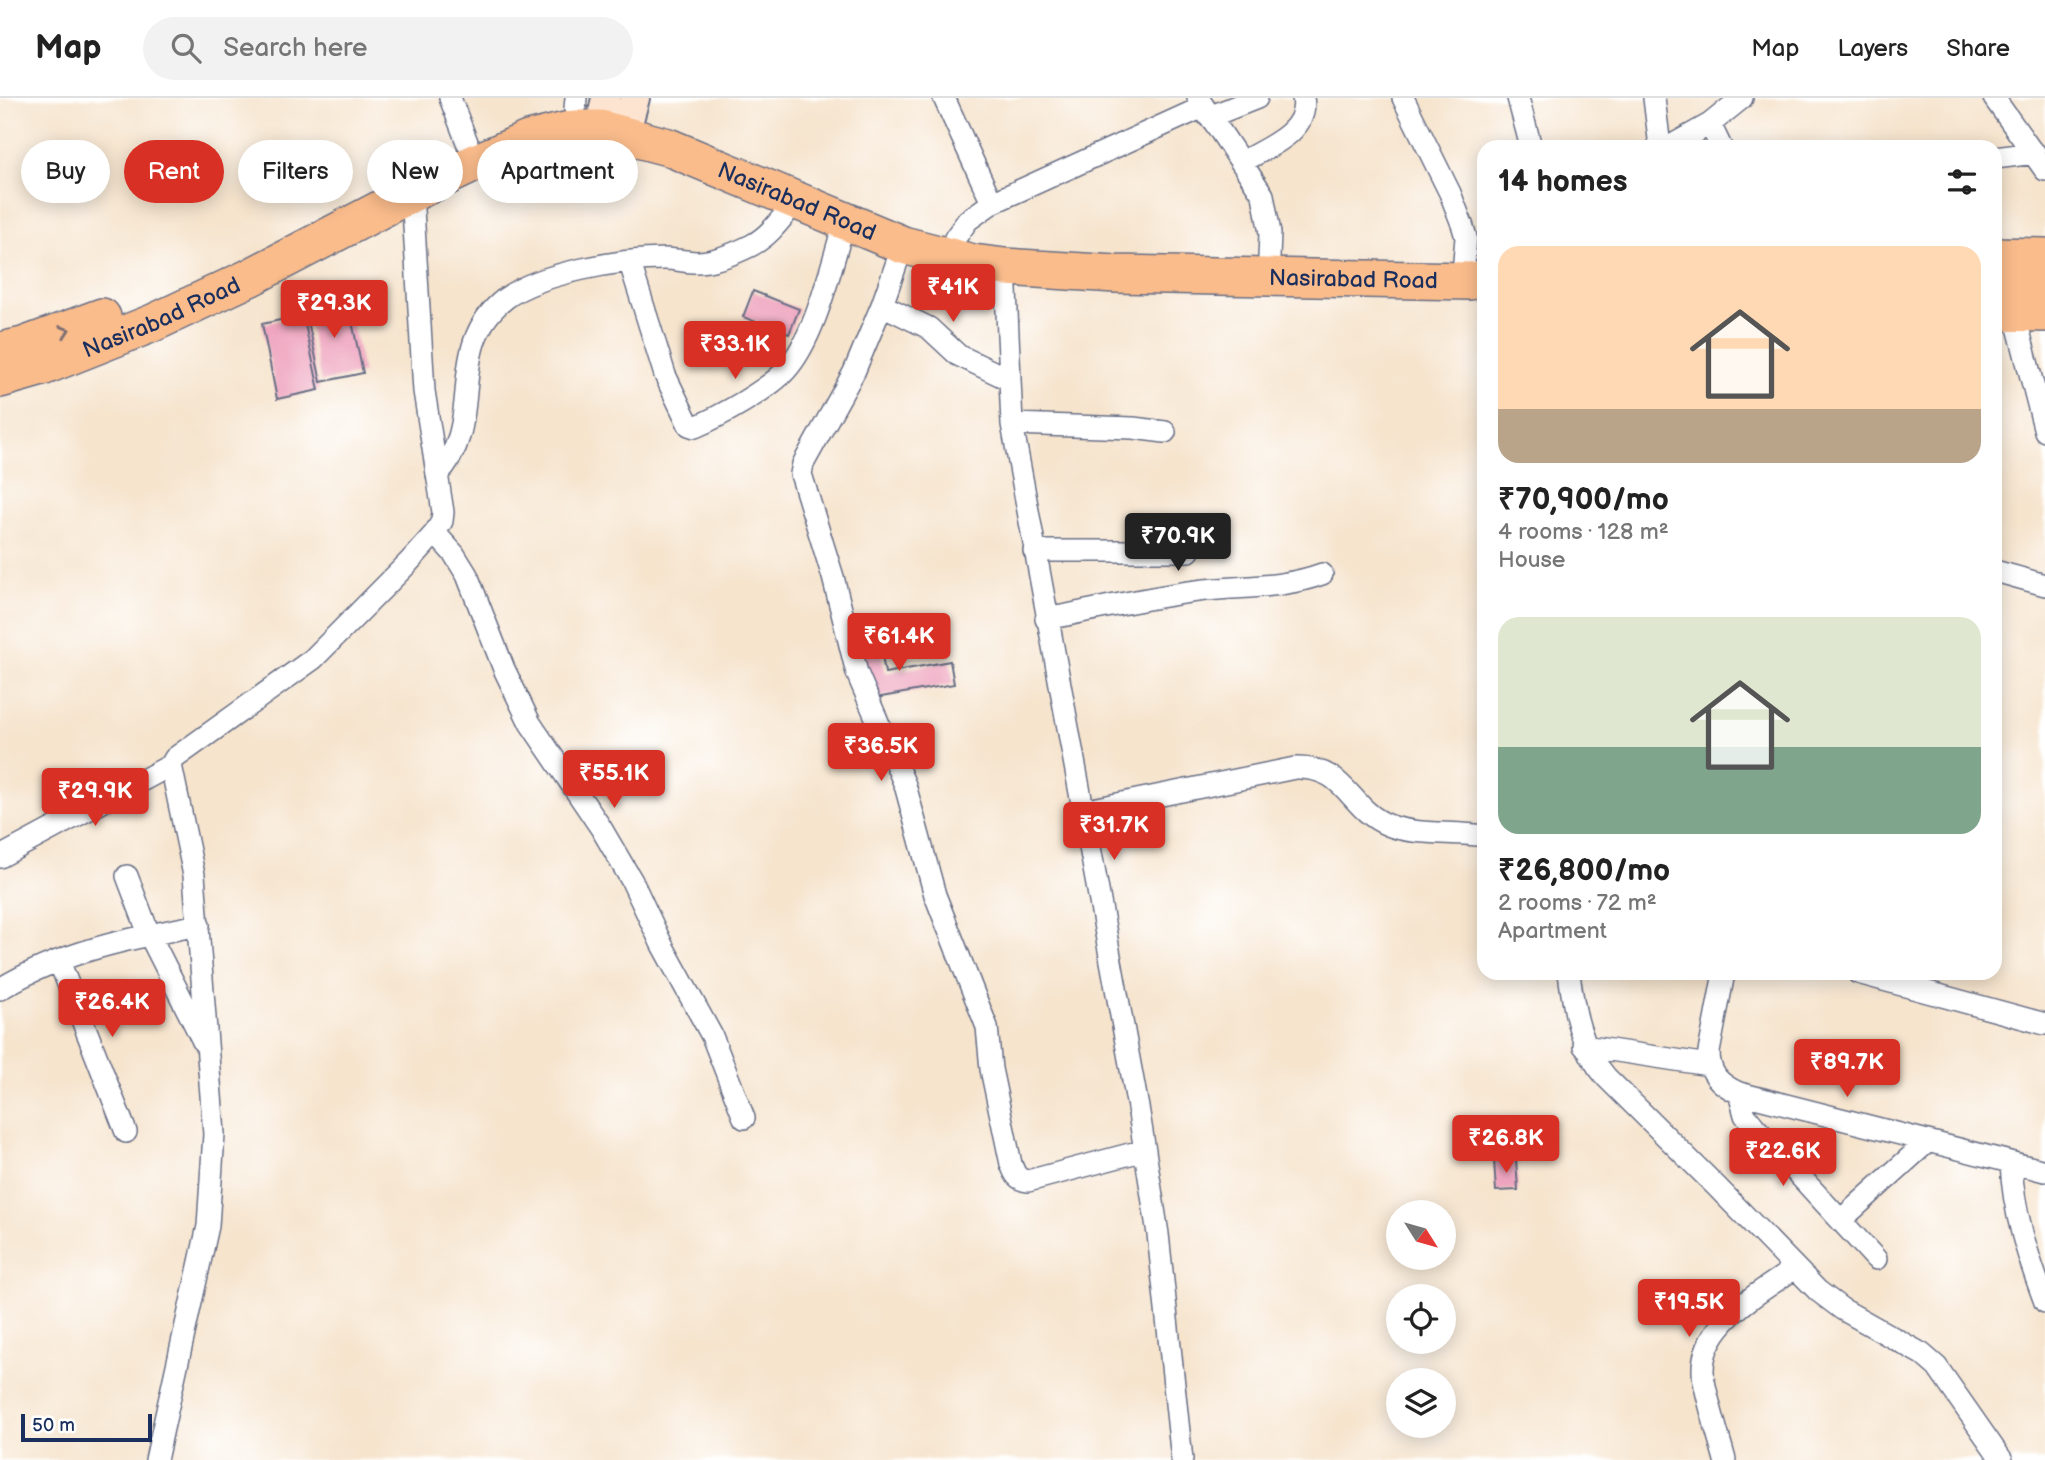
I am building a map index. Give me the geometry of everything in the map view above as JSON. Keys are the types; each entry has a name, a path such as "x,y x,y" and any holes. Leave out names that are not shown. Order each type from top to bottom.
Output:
{"highway":[{"name":"Nasirabad Road","path":"463,170 528,140 574,129 606,111"},
{"name":"Nasirabad Road","path":"606,111 668,146 845,222 903,245 944,257 1005,268 1116,274 1477,270"},
{"name":"Nasirabad Road","path":"0,351 91,322 189,280 467,142 536,115 606,111 685,133 912,228 997,246 1477,270"},
{"name":"Nasirabad Road","path":"0,379 42,367 153,323 249,278 393,203"},
{"path":"2014,292 2045,257"}],"street":[{"path":"450,98 467,142"},
{"path":"944,98 992,203"},
{"path":"955,238 968,220 992,203 1203,107 1257,98"},
{"path":"1242,162 1296,127 1305,110 1303,98"},
{"path":"1403,98 1450,193 1477,270"},
{"path":"1518,98 1529,140"},
{"path":"1654,98 1659,140"},
{"path":"1681,140 1710,124 1742,98"},
{"path":"1994,98 2040,162"},
{"path":"1203,107 1263,195 1270,233 1269,258"},
{"path":"1710,124 1718,140"},
{"path":"2002,159 2040,162"},
{"path":"437,474 445,466 463,424 471,350 476,333 484,320 509,296 574,271 665,259 704,262 715,259 764,237 797,200"},
{"path":"0,857 171,765 175,758 313,659 435,533 442,521 443,512 424,391 413,203"},
{"path":"630,263 665,374 688,425 695,428 767,386 787,369 807,337 845,222"},
{"path":"903,245 854,372 803,464 801,474 833,577 857,673 905,785 934,895 987,1027 991,1069 1011,1164 1016,1175 1021,1180 1028,1181 1145,1150"},
{"path":"1005,268 1012,424 1145,1150 1158,1234 1182,1460"},
{"path":"2014,292 2045,431"},
{"path":"882,305 929,328 958,355 1008,379"},
{"path":"1012,424 1133,428 1165,432"},
{"path":"435,533 454,554 467,575 504,669 530,723 601,828 632,881 662,945 712,1036 744,1118"},
{"path":"1034,551 1189,551"},
{"path":"2002,573 2045,585"},
{"path":"1046,619 1205,590 1300,582 1322,574"},
{"path":"156,1460 208,1226 214,1134 194,875 171,765"},
{"path":"1083,811 1295,768 1311,768 1325,772 1373,817 1389,825 1405,829 1477,834"},
{"path":"127,876 149,934 208,1051"},
{"path":"0,989 16,979 59,961 149,934 199,925"},
{"path":"59,961 126,1132"},
{"path":"1570,980 1584,1045 1606,1077 1726,1195 1795,1268 1842,1309 1903,1342 1930,1361 1950,1384 2002,1460"},
{"path":"1723,980 1709,1065 1715,1078 1739,1093 2045,1171"},
{"path":"1929,982 2045,1024"},
{"path":"1584,1045 1709,1065"},
{"path":"1739,1093 1749,1120 1876,1259"},
{"path":"1841,1220 1927,1142"},
{"path":"2011,1163 2015,1206 2038,1263 2045,1302"},
{"path":"1726,1460 1703,1379 1704,1359 1724,1322 1740,1306 1795,1268"}],"building":[{"path":"753,291 799,309 789,334 743,317"},
{"path":"347,298 363,373 321,382 305,307"},
{"path":"303,315 319,390 277,399 262,324"},
{"path":"878,632 885,673 950,661 954,684 870,699 859,635"},
{"path":"1516,1159 1518,1190 1496,1191 1494,1160"}]}
